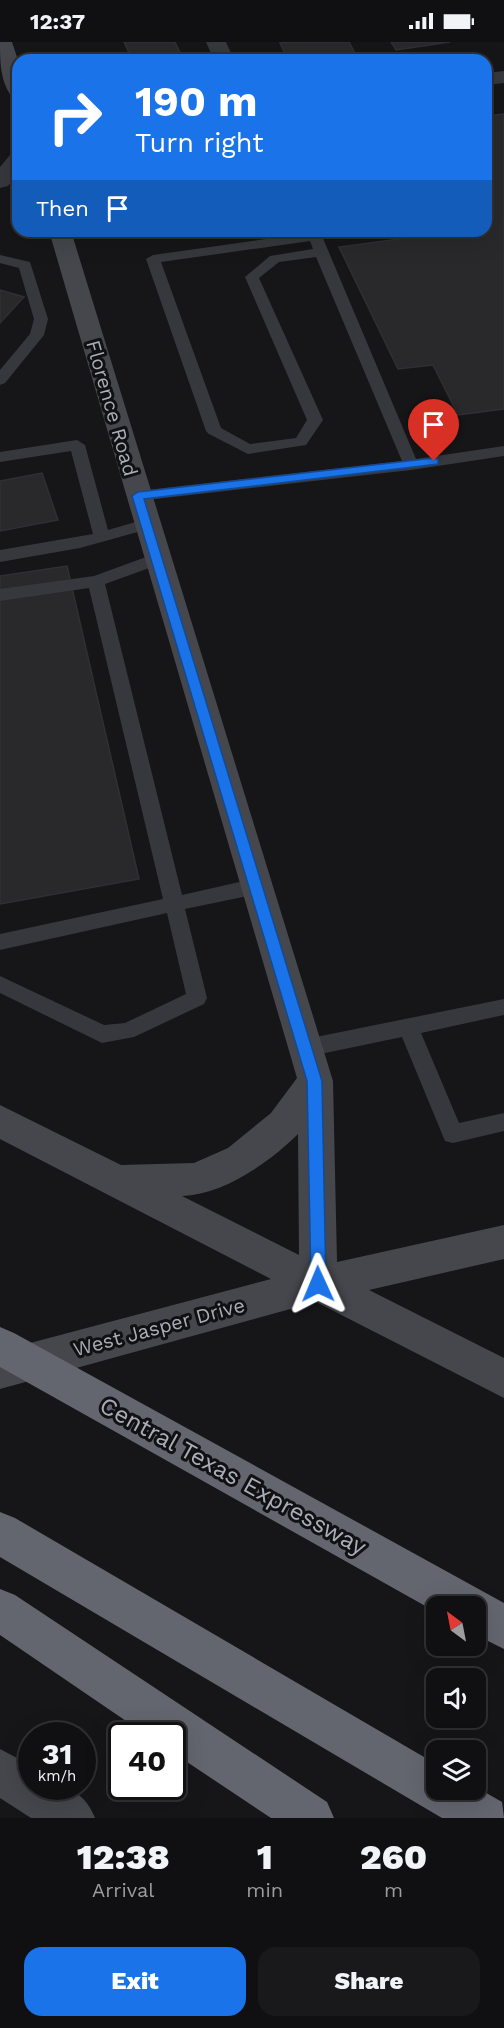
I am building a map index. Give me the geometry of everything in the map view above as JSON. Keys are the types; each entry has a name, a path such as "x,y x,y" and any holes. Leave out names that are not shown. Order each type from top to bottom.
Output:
{"highway":[{"name":"Central Texas Expressway","path":"0,1346 449,1596"},
{"path":"0,1533 426,1783"},
{"path":"0,1610 310,1818"},
{"path":"486,1617 504,1627"},
{"path":"456,1800 486,1818"}],"street":[{"path":"2,42 11,84"},
{"path":"0,181 12,167"},
{"name":"Florence Road","path":"62,237 310,1065 318,1284"},
{"path":"119,1181 196,1179 241,1159 284,1124 310,1065"},
{"path":"0,1121 504,1378"},
{"name":"West Jasper Drive","path":"0,1370 318,1284 504,1242"},
{"path":"0,1772 72,1818"}],"lane":[{"path":"295,237 153,259 214,431 248,448 301,442 315,420 252,277 275,259 321,252"},
{"path":"315,237 411,465"},
{"path":"0,259 25,265 41,319 37,335 0,380"},
{"path":"0,457 77,445 102,537"},
{"path":"138,496 411,465 504,451"},
{"path":"0,556 80,543 146,524"},
{"path":"0,595 96,581 157,559"},
{"path":"0,984 102,1034 127,1031 197,999 96,581"},
{"path":"0,942 257,886"},
{"path":"310,1065 408,1027 504,1007"},
{"path":"408,1027 453,1134 504,1122"}],"building":[{"path":"124,42 175,42 181,54 130,54"},
{"path":"349,42 355,54 285,54 280,43"},
{"path":"391,42 450,42 396,50"},
{"path":"504,114 504,409 458,415 433,365 398,369 339,247 414,237 492,237 492,115"},
{"path":"0,290 24,297 0,323"},
{"path":"42,473 58,520 0,531 0,481"},
{"path":"67,566 139,879 0,904 0,576"}],"route":[{"path":"318,1284 315,1081 138,496 434,461"}]}
